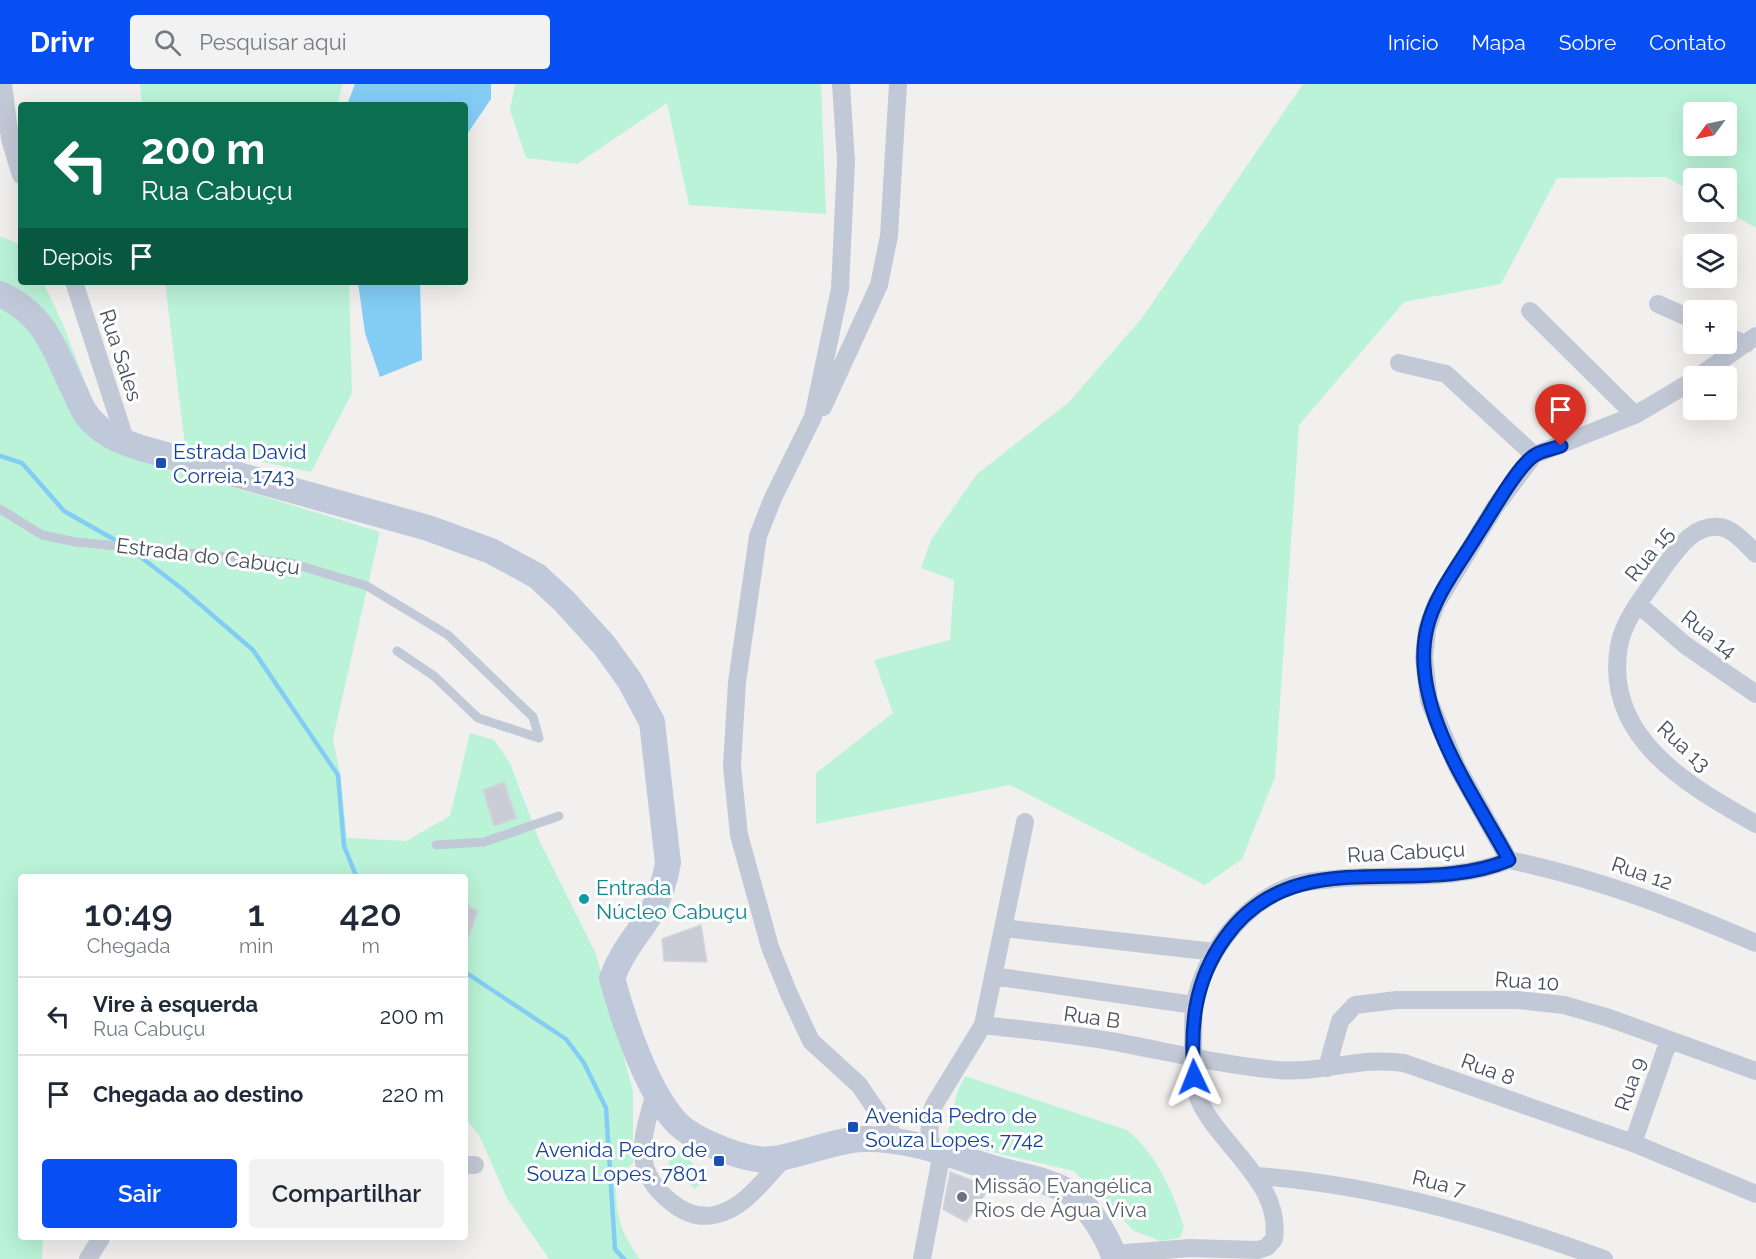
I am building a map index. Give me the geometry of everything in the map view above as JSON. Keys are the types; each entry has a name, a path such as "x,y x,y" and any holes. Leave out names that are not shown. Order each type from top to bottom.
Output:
{"main road":[{"path":"0,294 19,303 37,319 52,340 84,412 93,424 126,442 428,528 491,551 537,576 584,622 630,681 652,722 668,838 668,863 660,894 619,959 612,978 637,1051 656,1090 679,1125 715,1146 759,1160 854,1140 897,1140 936,1150 1057,1187 1073,1196 1096,1222 1114,1257"}],"street":[{"path":"3,84 10,139 18,165"},
{"path":"841,84 846,161 842,276 813,417 773,498 758,536 738,682 732,766 739,835 770,947 811,1041 859,1084 897,1140"},
{"path":"813,417 822,408 879,285 889,236 898,84"},
{"name":"Rua Sales","path":"75,285 126,442"},
{"path":"1658,304 1683,315"},
{"path":"1530,311 1635,415"},
{"path":"1713,366 1751,340"},
{"path":"1400,363 1446,374 1534,455 1635,415 1683,387"},
{"name":"Rua Cabuçu","path":"1114,1257 1190,1248 1258,1250 1267,1247 1274,1239 1273,1212 1257,1176 1223,1139 1199,1100 1193,1059 1194,1005 1201,981 1215,952 1246,914 1263,900 1290,886 1363,876 1462,874 1486,869 1509,860 1457,767 1436,723 1429,701 1424,658 1427,629 1436,604 1500,499 1534,455"},
{"name":"Rua 15","path":"1638,604 1680,544 1703,528 1722,527 1737,535 1756,555"},
{"name":"Rua 14","path":"1638,604 1685,645 1756,694"},
{"name":"Rua 13","path":"1638,604 1619,646 1621,690 1627,714 1639,736 1675,773 1707,796 1756,824"},
{"path":"922,1259 936,1150 930,1117 934,1105 983,1024 1025,822"},
{"name":"Rua 12","path":"1509,860 1572,874 1673,907 1756,943"},
{"path":"1003,928 1215,952"},
{"path":"993,976 1194,1005"},
{"name":"Rua 10","path":"1327,1068 1344,1014 1355,1005 1386,1001 1518,1000 1564,1005 1609,1018 1756,1071"},
{"name":"Rua B","path":"983,1024 1109,1041 1193,1059"},
{"name":"Rua 9","path":"1633,1143 1669,1040"},
{"name":"Rua 8","path":"1193,1059 1279,1071 1327,1068 1377,1061 1404,1063 1633,1143 1756,1194"},
{"path":"656,1090 643,1137 642,1157 647,1177 656,1191 675,1205 696,1215 715,1215 748,1197 787,1155"},
{"name":"Rua 7","path":"1257,1176 1347,1186 1415,1199 1491,1220 1605,1259"},
{"path":"88,1259 100,1240"}],"lane":[{"name":"Estrada do Cabuçu","path":"0,509 42,536 76,542 291,563 367,586 448,635 533,717 539,738 478,718 434,676 397,651"},
{"path":"436,845 484,842 559,816"}],"green space":[{"path":"140,84 343,84 338,102 142,102"},
{"path":"515,84 821,84 826,214 689,205 667,103 577,164 526,158 510,110"},
{"path":"1303,84 1756,84 1756,228 1737,217 1737,168 1683,168 1683,186 1666,177 1557,178 1501,284 1404,302 1299,425 1275,777 1242,859 1205,885 1010,785 816,824 816,773 893,713 874,660 950,640 954,580 921,568 931,540 977,474 1069,402 1142,318"},
{"path":"0,236 18,244 18,285 44,285 63,324 111,450 380,532 333,738 340,773 347,838 406,841 450,816 470,733 494,740 510,763 539,840 596,954 633,1091 633,1163 616,1178 616,1191 623,1230 640,1259 549,1259 507,1198 479,1135 468,1122 468,874 18,874 18,1240 43,1240 42,1259 0,1259"},
{"path":"165,285 349,285 352,393 311,472 185,446"},
{"path":"965,1076 1127,1130 1147,1151 1163,1174 1184,1227 1180,1238 1160,1241 1134,1231 1074,1171 971,1147 947,1136 957,1092"},
{"path":"680,1151 707,1177 695,1189 668,1163"}],"water":[{"path":"355,84 491,84 491,99 468,133 468,102 348,102"},
{"path":"358,285 420,285 422,360 380,377 365,333"}],"building":[{"path":"504,782 516,818 494,826 483,790"},
{"path":"468,906 478,911 468,938"},
{"path":"701,925 707,962 664,961 662,939"},
{"name":"Missão Evangélica Rios de Água Viva","path":"950,1172 990,1187 966,1222 943,1209"}],"waterway":[{"path":"0,456 22,463 64,511 122,544"},
{"path":"129,548 181,588 253,650 338,775 344,846 355,874"},
{"path":"468,974 566,1039 584,1063 606,1108 615,1249 624,1259"}],"place":[{"name":"Estrada David Correia, 1743","path":"161,463"},
{"name":"Entrada Núcleo Cabuçu","path":"584,899"},
{"name":"Avenida Pedro de Souza Lopes, 7742","path":"853,1127"},
{"name":"Avenida Pedro de Souza Lopes, 7801","path":"719,1161"},
{"name":"Missão Evangélica Rios de Água Viva","path":"962,1197"}],"route":[{"path":"1194,1077 1194,1005 1201,981 1211,957 1228,933 1263,900 1290,886 1320,881 1363,876 1462,874 1486,869 1509,860 1457,767 1436,723 1425,681 1424,658 1427,629 1436,604 1511,483 1534,455 1561,446"}]}
